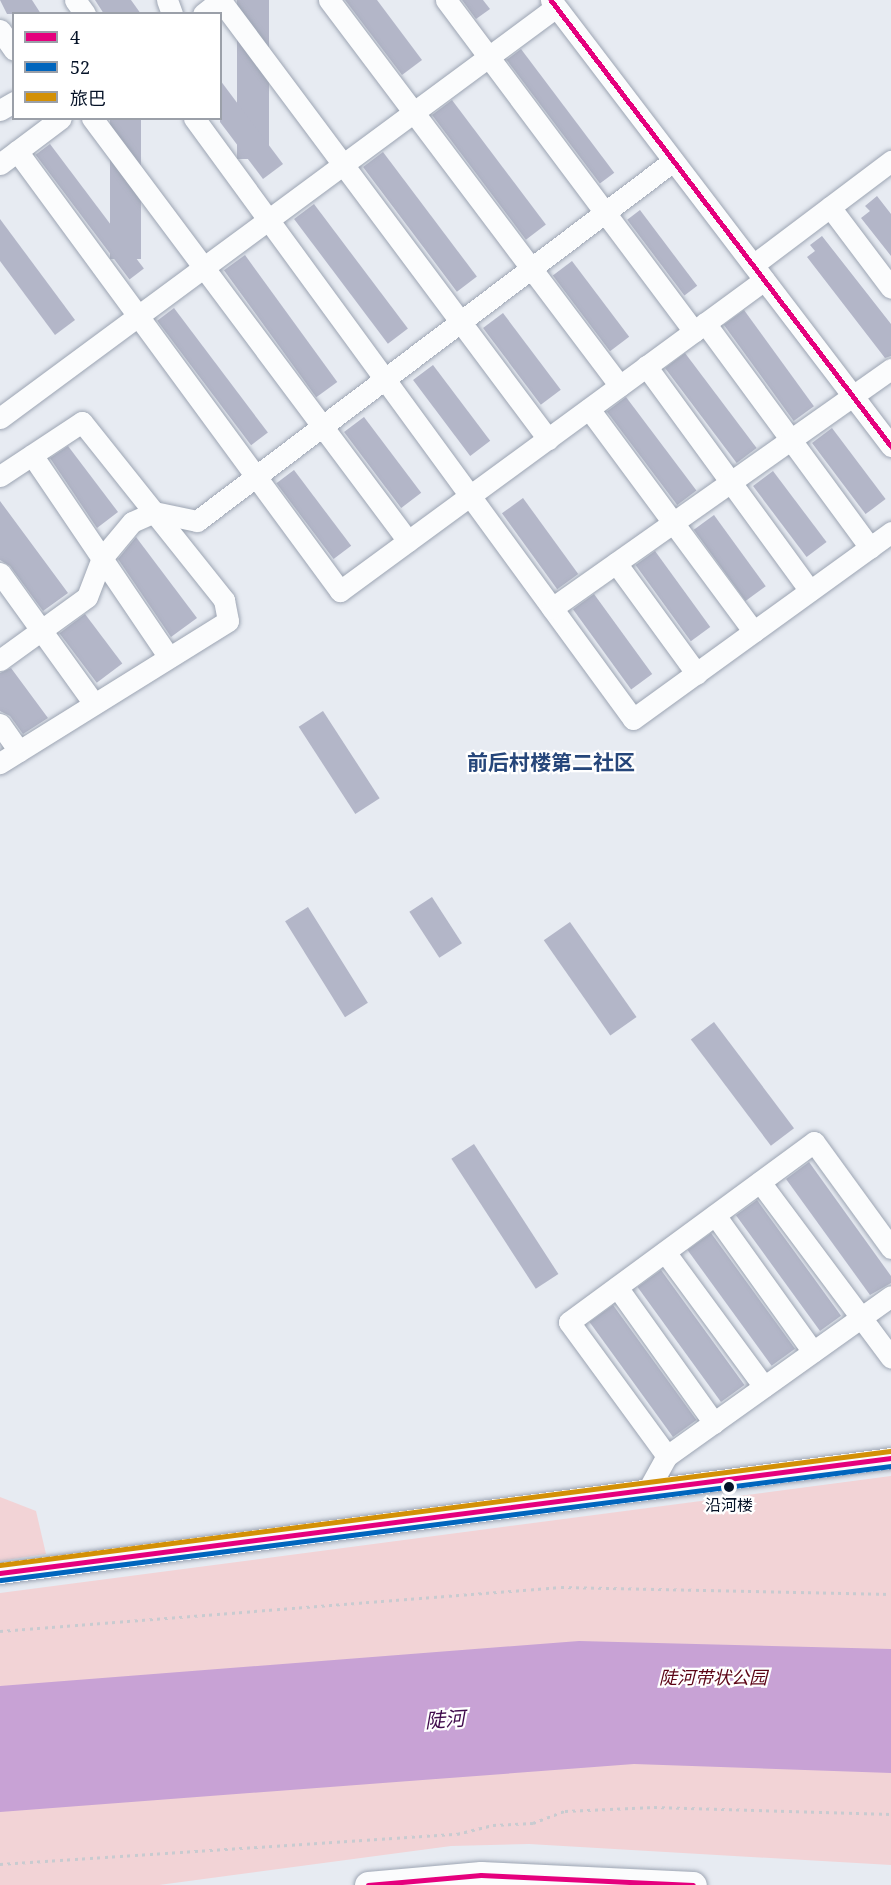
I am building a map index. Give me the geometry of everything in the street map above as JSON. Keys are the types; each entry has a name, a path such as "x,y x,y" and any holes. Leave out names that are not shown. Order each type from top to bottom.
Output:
{"main road":[{"path":"368,1885 481,1875 693,1885"}],"street":[{"path":"206,12 221,0 548,438"},
{"path":"329,0 620,386"},
{"path":"446,0 605,212 791,439 870,548"},
{"path":"0,418 489,57 554,4 891,446"},
{"path":"0,30 12,47"},
{"path":"58,120 8,158 138,316 340,591 700,327 830,207 889,166"},
{"path":"93,120 408,541"},
{"path":"195,120 633,719 891,532"},
{"path":"0,660 42,633 87,597 102,558 132,522 154,512 197,521 673,160"},
{"path":"830,207 891,288"},
{"path":"646,366 810,591"},
{"path":"552,608 891,369"},
{"path":"589,409 754,632"},
{"path":"0,476 82,422 224,600 228,621 0,763"},
{"path":"32,455 169,657"},
{"path":"616,563 697,674"},
{"path":"0,573 94,704"},
{"path":"0,724 20,751"},
{"path":"667,1456 568,1322 814,1142 891,1248"},
{"path":"760,1182 891,1358"},
{"path":"715,1215 813,1352"},
{"path":"664,1252 764,1387"},
{"path":"617,1287 714,1423"},
{"path":"649,1488 667,1456 891,1296"},
{"path":"0,1573 891,1458"}],"path":[{"path":"0,1631 561,1587 891,1594"},
{"path":"0,1864 457,1834 493,1825 532,1822 565,1812 654,1807 891,1814"}],"green space":[{"name":"陡河带状公园","path":"891,1476 891,1865 529,1844 451,1846 159,1885 0,1885 0,1593"},
{"path":"0,1497 36,1511 46,1554 0,1561"}],"water":[{"name":"陡河","path":"579,1641 891,1649 891,1773 634,1764 0,1812 0,1686"}],"building":[{"path":"0,0 32,0 40,12 12,12 12,14 7,14"},
{"path":"95,0 131,0 140,12 103,12"},
{"path":"237,0 269,0 269,159 237,159"},
{"path":"345,0 377,0 422,60 402,75"},
{"path":"462,0 483,0 490,9 476,19"},
{"path":"521,49 614,173 600,184 507,60"},
{"path":"222,83 283,164 263,179 220,122 222,120"},
{"path":"452,100 546,225 526,240 432,115"},
{"path":"110,120 141,120 141,259 110,259"},
{"path":"50,144 144,269 130,279 36,155"},
{"path":"383,152 477,277 457,292 363,167"},
{"path":"877,196 891,214 891,256 861,218 870,211 865,206"},
{"path":"314,204 408,329 388,344 294,219"},
{"path":"640,210 697,286 684,295 627,220"},
{"path":"0,219 75,320 55,335 0,261"},
{"path":"822,236 891,324 891,356 885,358 807,257 815,251 810,245"},
{"path":"245,255 337,382 316,397 224,270"},
{"path":"572,261 629,337 610,351 553,275"},
{"path":"174,308 268,433 251,445 157,321"},
{"path":"744,310 814,406 794,421 724,325"},
{"path":"503,313 561,390 541,405 483,328"},
{"path":"685,353 757,448 737,463 665,368"},
{"path":"433,365 490,441 470,456 413,380"},
{"path":"626,397 696,490 677,505 607,411"},
{"path":"364,417 421,493 401,508 344,432"},
{"path":"832,428 886,499 866,514 812,443"},
{"path":"68,446 118,512 97,528 50,458"},
{"path":"294,470 351,546 334,559 276,483"},
{"path":"773,471 827,542 807,557 753,486"},
{"path":"523,498 578,574 557,589 502,513"},
{"path":"0,501 68,593 43,611 10,566 0,560"},
{"path":"714,515 766,586 745,601 694,530"},
{"path":"136,537 197,618 171,637 118,559"},
{"path":"655,551 710,627 691,641 636,565"},
{"path":"594,594 652,674 631,689 573,609"},
{"path":"85,614 122,664 97,683 59,633"},
{"path":"11,668 48,718 23,734 10,716 0,711 0,673"},
{"path":"323,711 380,798 355,814 299,727"},
{"path":"432,897 462,943 439,958 409,912"},
{"path":"308,907 368,1003 345,1017 285,921"},
{"path":"570,922 637,1017 610,1035 544,940"},
{"path":"714,1022 794,1128 771,1146 691,1039"},
{"path":"474,1144 558,1274 536,1289 451,1159"},
{"path":"809,1162 891,1276 891,1283 870,1295 786,1179"},
{"path":"757,1200 841,1316 820,1331 736,1215"},
{"path":"711,1233 795,1349 772,1366 688,1250"},
{"path":"661,1270 744,1385 721,1402 638,1287"},
{"path":"613,1305 696,1420 673,1437 590,1322"}],"transit line":[{"name":"4","path":"551,0 891,446"},
{"name":"旅巴","path":"0,1565 890,1451"},
{"name":"4","path":"0,1573 891,1458"},
{"name":"52","path":"1,1580 891,1466"},
{"name":"4","path":"368,1885 481,1875 693,1885"}],"place":[{"name":"沿河楼","path":"729,1487"}],"district":[{"name":"前后村楼第二社区","path":"551,762"}]}
